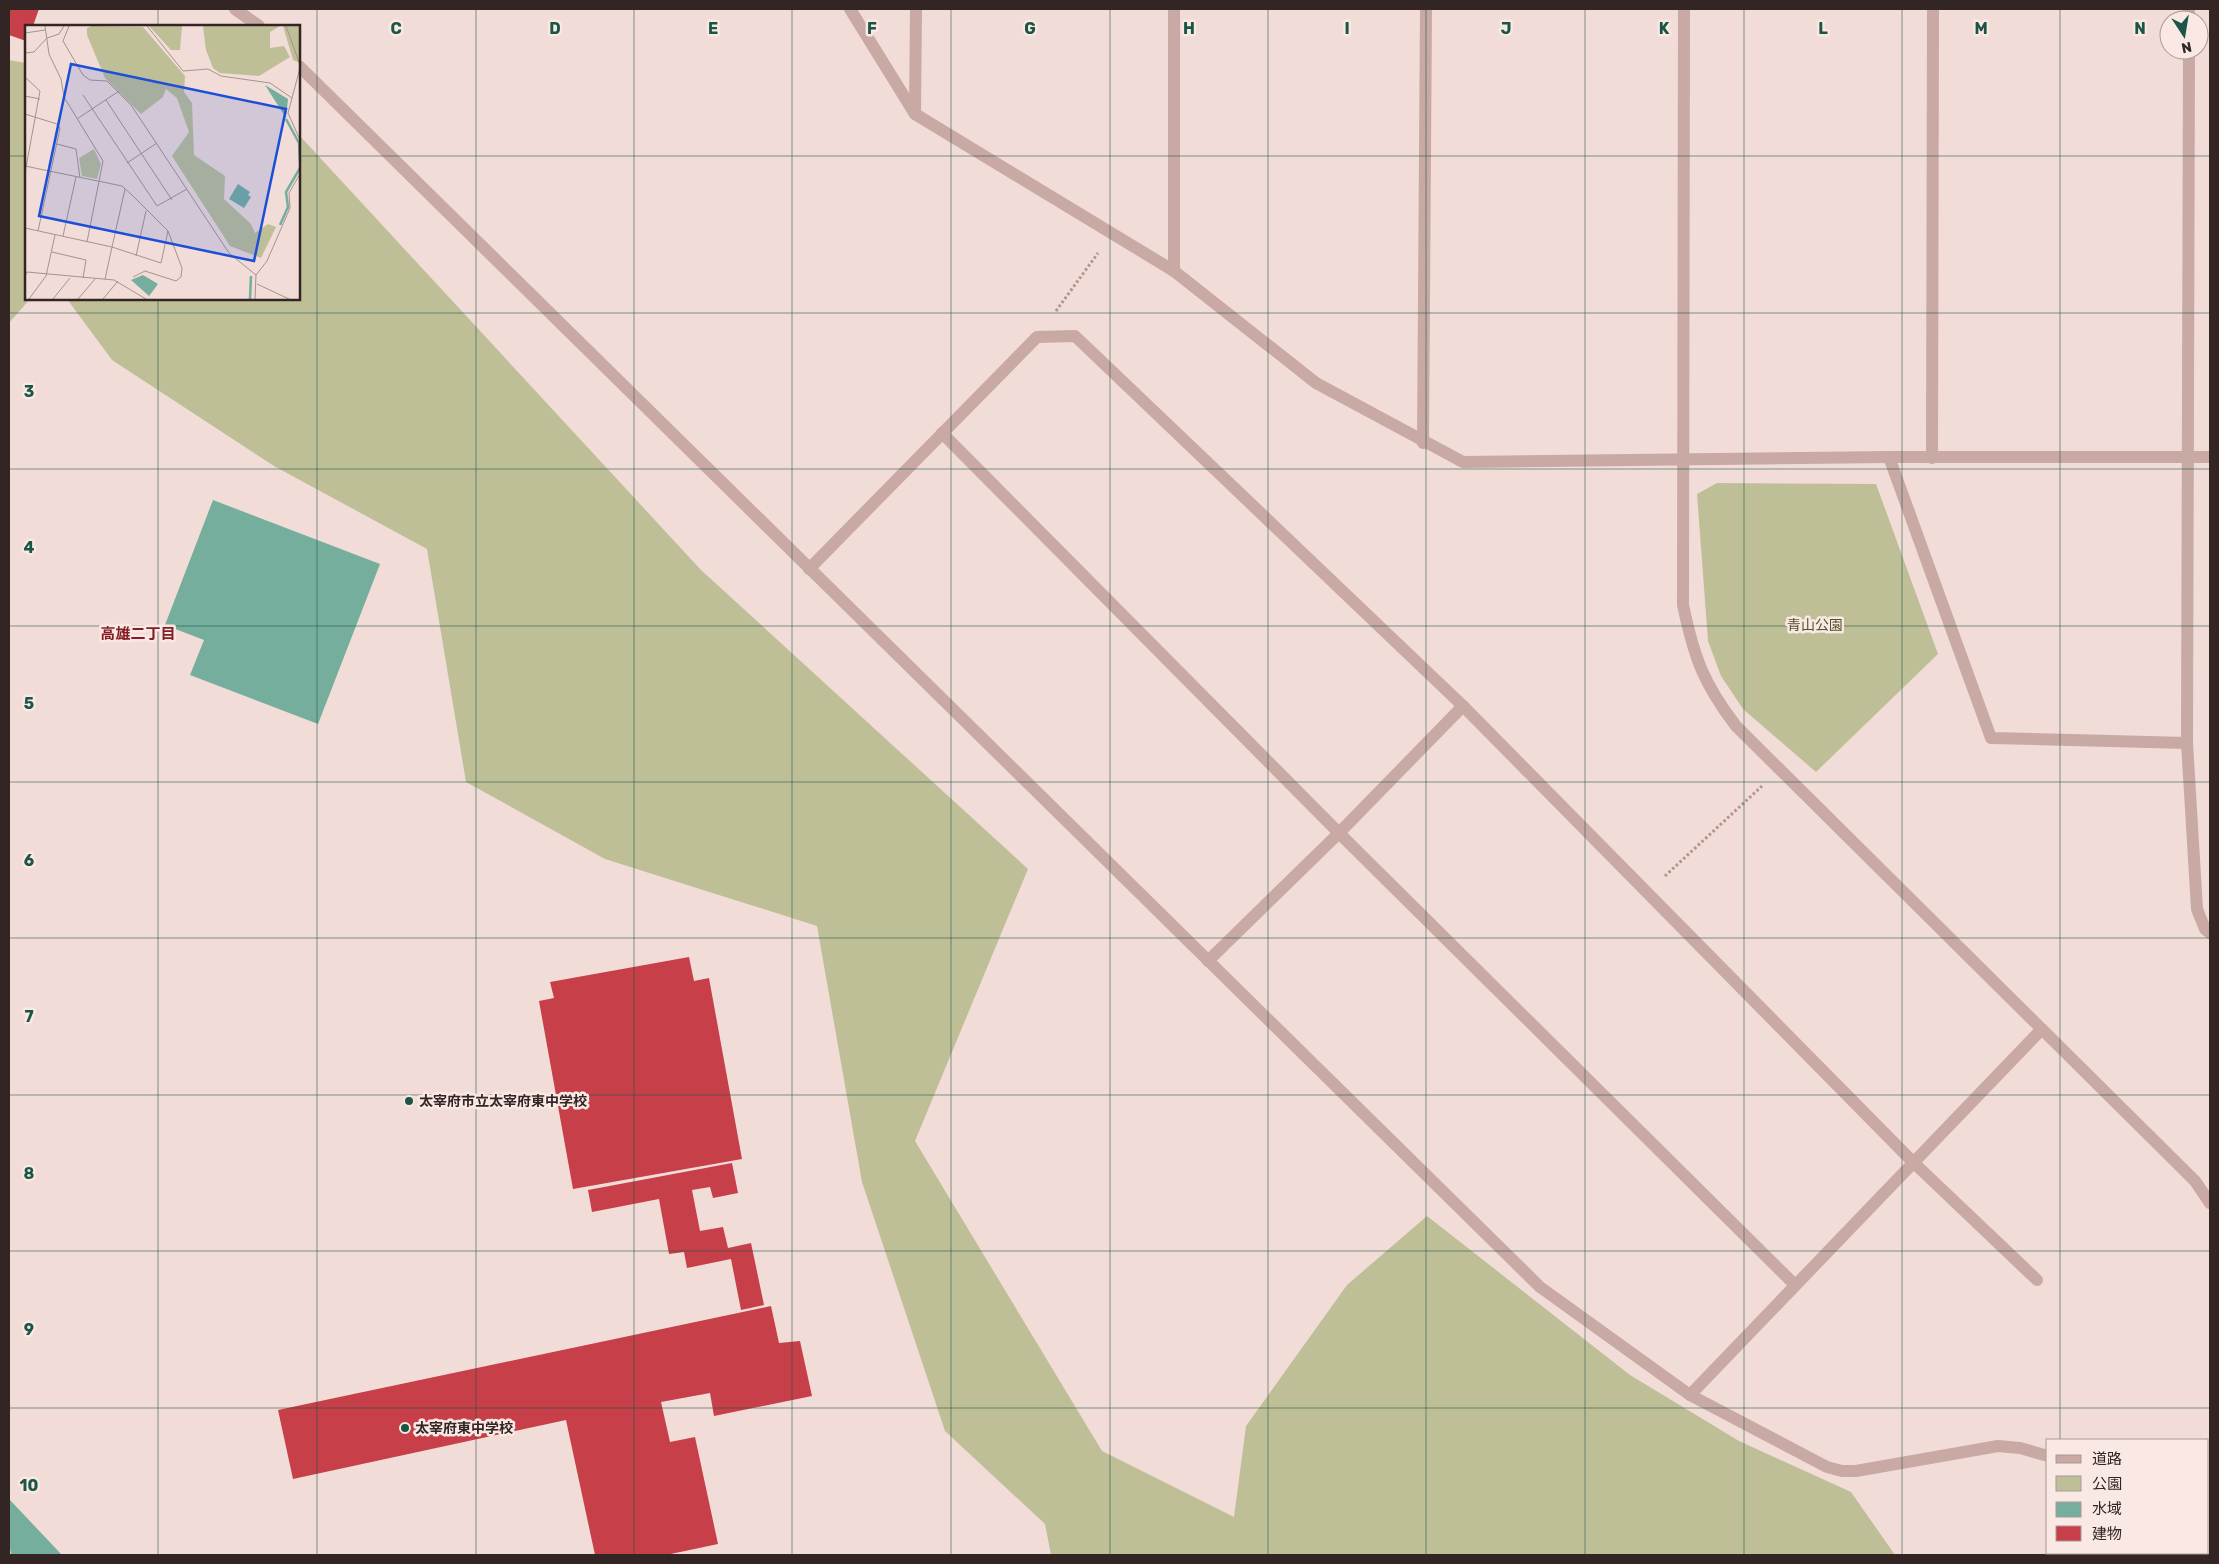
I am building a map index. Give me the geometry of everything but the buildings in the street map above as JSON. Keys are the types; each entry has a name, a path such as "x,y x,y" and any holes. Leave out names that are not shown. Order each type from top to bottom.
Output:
{"street":[{"path":"234,9 258,25"},
{"path":"850,9 915,114 1174,271 1316,383 1424,443 1464,462 1889,457 2210,457"},
{"path":"915,114 916,9"},
{"path":"1174,9 1174,271"},
{"path":"1424,443 1426,9"},
{"path":"1684,9 1683,605 1690,640 1702,674 1716,700 1736,726 2195,1181 2210,1203"},
{"path":"1932,458 1933,9"},
{"path":"2189,60 2187,743 2197,909 2205,929 2210,933"},
{"path":"300,67 1540,1287 1690,1395 1827,1468 1856,1471 1998,1446 2020,1448 2046,1455"},
{"path":"809,569 1037,337 1075,336 1463,706 1913,1162 2037,1280"},
{"path":"942,433 1339,833 1795,1285"},
{"path":"1889,457 1991,738 2187,743"},
{"path":"1208,961 1339,833 1463,706"},
{"path":"1690,1395 2041,1030"}],"path":[{"path":"1037,337 1113,233"},
{"path":"1647,893 1780,769"}],"green space":[{"path":"9,60 25,63 25,300 29,300 9,323"},
{"path":"300,136 701,570 1028,869 915,1141 1102,1451 1234,1517 1246,1426 1347,1285 1427,1216 1630,1375 1739,1441 1851,1492 1895,1555 1051,1555 1045,1524 945,1431 862,1182 817,926 605,859 466,782 427,549 274,466 112,360 68,300 300,300"},
{"name":"青山公園","path":"1717,483 1876,484 1938,654 1816,772 1743,709 1721,676 1708,641 1697,494"}],"water":[{"path":"213,500 380,564 318,724 190,675 204,640 165,625"},
{"path":"9,1499 62,1555 11,1555"}],"place":[{"name":"太宰府市立太宰府東中学校","path":"409,1101"},
{"name":"太宰府東中学校","path":"405,1428"}],"district":[{"name":"高雄二丁目","path":"138,634"}]}
